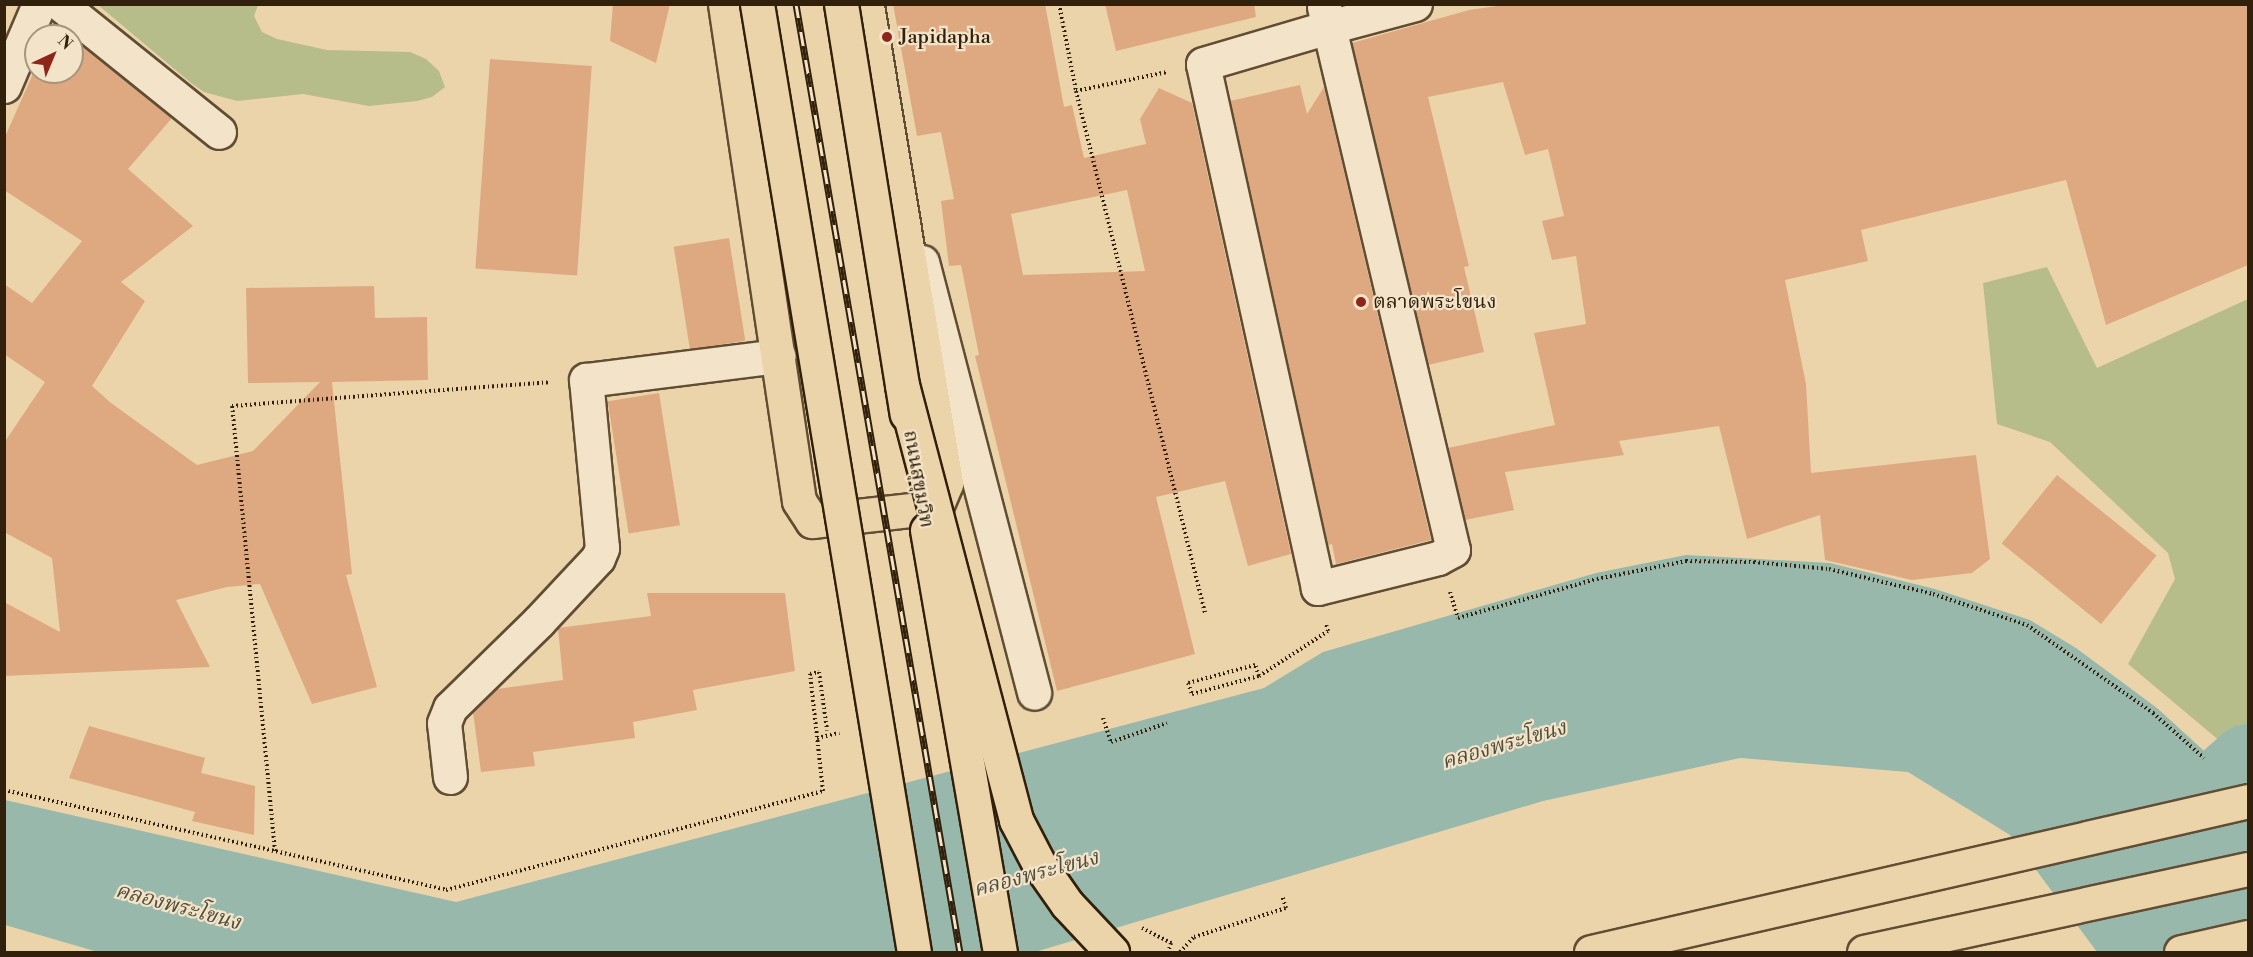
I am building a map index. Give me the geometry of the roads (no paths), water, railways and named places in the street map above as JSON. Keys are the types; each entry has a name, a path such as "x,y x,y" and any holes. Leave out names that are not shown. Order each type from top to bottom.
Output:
{"main road":[{"path":"725,4 799,501 812,521 936,507 946,483 886,131 867,4"},
{"path":"757,4 914,952"},
{"name":"ถนนสุขุมวิท","path":"841,4 902,385 1000,952"},
{"path":"902,385 1016,820 1039,864 1067,904 1112,952"},
{"path":"1591,952 2248,801"},
{"path":"1864,952 2248,869"},
{"path":"2181,952 2248,937"}],"street":[{"path":"4,86 39,4"},
{"path":"60,4 219,132"},
{"path":"1326,16 1453,550 1449,555 1318,588 1203,64 1326,16 1415,4"},
{"path":"886,131 1034,693"},
{"path":"450,777 444,723 450,708 539,621 598,558 602,549 586,380 779,356"}],"water":[{"name":"คลองพระโขนง","path":"1686,555 1830,563 1935,589 2030,620 2076,648 2157,708 2248,791 2248,952 2097,952 2010,835 1908,772 1740,758 1543,801 1035,952 98,952 5,925 5,800 456,902 1264,688 1323,652 1596,573"}],"waterway":[{"path":"2155,842 2248,761"}],"railway":[{"path":"765,4 926,952"},
{"path":"796,4 960,952"}],"place":[{"name":"Japidapha","path":"887,37"},
{"name":"ตลาดพระโขนง","path":"1361,302"}]}
